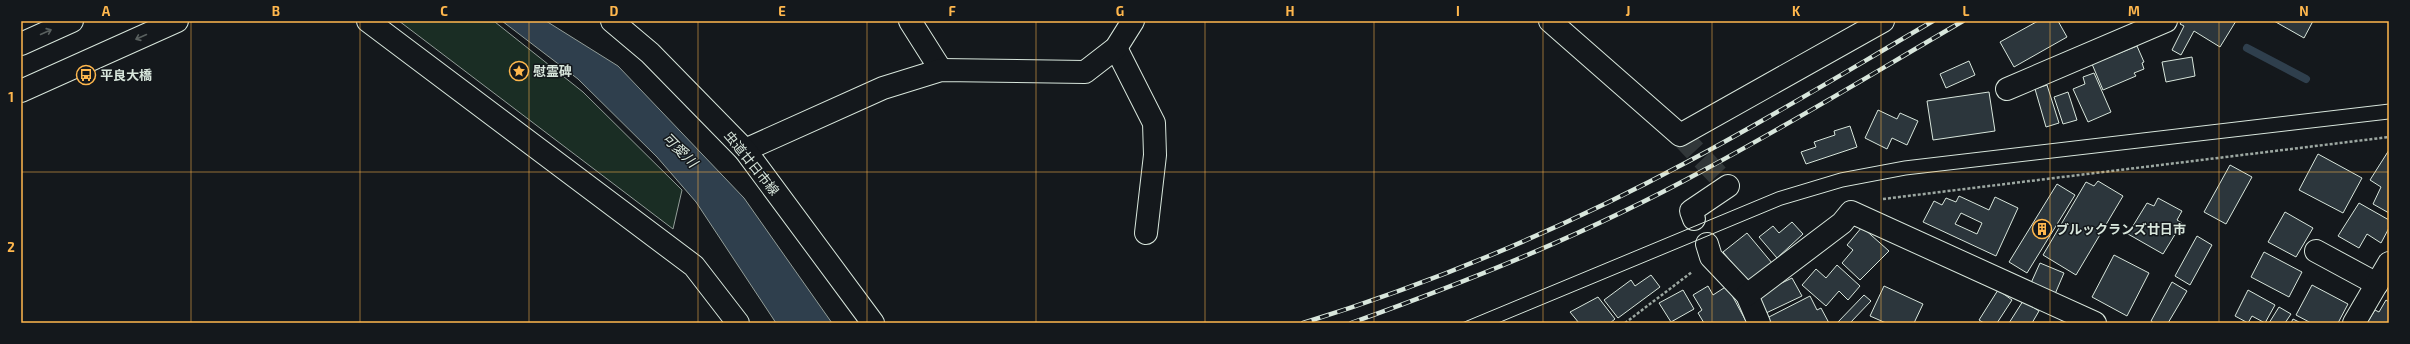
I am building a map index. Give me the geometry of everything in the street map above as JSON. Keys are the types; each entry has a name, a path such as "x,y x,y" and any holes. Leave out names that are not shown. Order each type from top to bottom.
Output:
{"street":[{"path":"21,44 72,21"},
{"path":"21,91 177,21"},
{"path":"368,21 694,266 738,323"},
{"name":"虫道廿日市線","path":"612,21 650,53 745,150 873,323"},
{"path":"910,21 941,70"},
{"path":"745,150 883,88 941,70 1085,72 1116,48 1133,21"},
{"path":"1550,21 1680,135 1883,21"},
{"path":"2007,89 2166,21"},
{"path":"1116,48 1154,123 1155,155 1146,233"},
{"path":"1694,218 1691,211 1728,186"},
{"path":"1747,295 1842,223 1851,212 2095,323"},
{"path":"2316,250 2377,284"},
{"path":"1709,251 1747,295 1759,323"},
{"path":"2354,323 2389,263"}],"path":[{"path":"1851,212 1863,201 2389,137"},
{"path":"1625,323 1709,251"}],"green space":[{"path":"399,21 495,22 583,92 682,190 673,229"}],"water":[{"name":"可愛川","path":"502,21 546,21 618,66 744,198 832,323 776,323 696,202 657,157 578,79"}],"building":[{"path":"2038,21 2058,21 2067,37 2014,67 2000,42"},
{"path":"2182,21 2236,21 2220,47 2194,31 2181,55 2172,50 2184,26 2180,24"},
{"path":"2274,21 2313,21 2304,38"},
{"path":"2137,46 2144,62 2142,63 2144,69 2134,73 2136,76 2103,90 2092,64"},
{"path":"2192,57 2195,76 2166,82 2162,62"},
{"path":"1969,61 1975,75 1946,88 1940,74"},
{"path":"2094,73 2111,112 2088,122 2073,89 2085,84 2083,77"},
{"path":"2047,85 2059,123 2046,127 2035,89"},
{"path":"1989,92 1995,131 1933,140 1927,101"},
{"path":"2068,92 2077,120 2063,124 2054,97"},
{"path":"1878,110 1897,119 1900,113 1918,121 1907,145 1892,138 1887,149 1865,138"},
{"path":"1850,126 1857,147 1806,164 1801,152 1816,147 1814,142 1835,135 1834,131"},
{"path":"2389,150 2389,213 2373,204 2381,187 2370,180"},
{"path":"2318,154 2362,178 2343,213 2299,190"},
{"path":"2230,165 2252,177 2226,224 2204,212"},
{"path":"2098,181 2123,196 2076,275 2043,255 2086,182 2094,186"},
{"name":"ブルックランズ廿日市","path":"2057,184 2075,195 2027,273 2009,262"},
{"path":"1959,196 1989,210 1995,197 2018,208 1996,256 1923,222 1934,201 1942,205 1946,198 1956,202","holes":["1961,213 1982,223 1977,234 1955,224"]},
{"path":"2158,198 2182,211 2177,220 2182,223 2163,254 2128,234 2147,203 2154,206"},
{"path":"2359,203 2389,220 2389,228 2381,243 2367,234 2359,248 2338,236"},
{"path":"2285,212 2313,228 2296,257 2268,242"},
{"path":"1792,222 1803,234 1777,258 1759,237 1773,226 1779,233"},
{"path":"1862,227 1889,251 1860,280 1842,263 1853,250 1847,245"},
{"path":"1747,233 1772,263 1748,282 1723,252"},
{"path":"2197,236 2212,245 2190,285 2175,276"},
{"path":"2264,252 2302,272 2289,297 2251,277"},
{"path":"2114,255 2149,273 2127,316 2092,297"},
{"path":"2040,263 2064,273 2055,294 2031,283"},
{"path":"1837,265 1860,286 1848,300 1839,291 1826,306 1802,285 1816,269 1826,278"},
{"path":"1651,275 1660,287 1618,318 1604,300 1631,280 1635,286"},
{"path":"1792,278 1802,296 1764,314 1755,296"},
{"path":"2172,282 2187,291 2168,323 2154,323 2151,321"},
{"path":"2312,285 2348,304 2338,323 2311,323 2296,315"},
{"path":"1708,286 1713,295 1727,286 1747,323 1704,323 1698,313 1702,310 1693,295"},
{"path":"1884,286 1923,304 1914,323 1886,323 1870,316"},
{"path":"1683,290 1694,309 1671,322 1659,303"},
{"path":"1998,290 2012,300 1997,323 1984,323 1979,320"},
{"path":"2248,290 2275,305 2265,323 2252,316 2248,323 2235,316"},
{"path":"1864,295 1871,301 1850,323 1837,323"},
{"path":"1810,296 1817,310 1821,308 1829,323 1769,323 1767,318"},
{"path":"1598,297 1615,319 1610,323 1579,323 1570,312"},
{"path":"2386,300 2389,302 2389,323 2367,323 2375,310 2379,312"},
{"path":"2023,301 2039,311 2032,323 2009,323"},
{"path":"2279,307 2291,314 2285,323 2269,323"},
{"path":"2293,319 2301,323 2291,323"}],"waterway":[{"path":"2247,48 2306,79"}],"tunnel":[{"path":"1680,135 1728,186"}],"tram line":[{"path":"1462,323 1777,192 1840,173 1904,161 2389,104"},
{"path":"1498,323 1782,205 1843,187 1906,175 2389,119"}],"railway":[{"path":"1303,323 1402,290 1451,271 1596,208 1720,144 1933,21"},
{"path":"1351,323 1441,290 1530,254 1661,193 1770,134 1963,21"}],"place":[{"name":"慰霊碑","path":"519,71"},
{"name":"平良大橋","path":"86,75"},
{"name":"ブルックランズ廿日市","path":"2042,229"}]}
